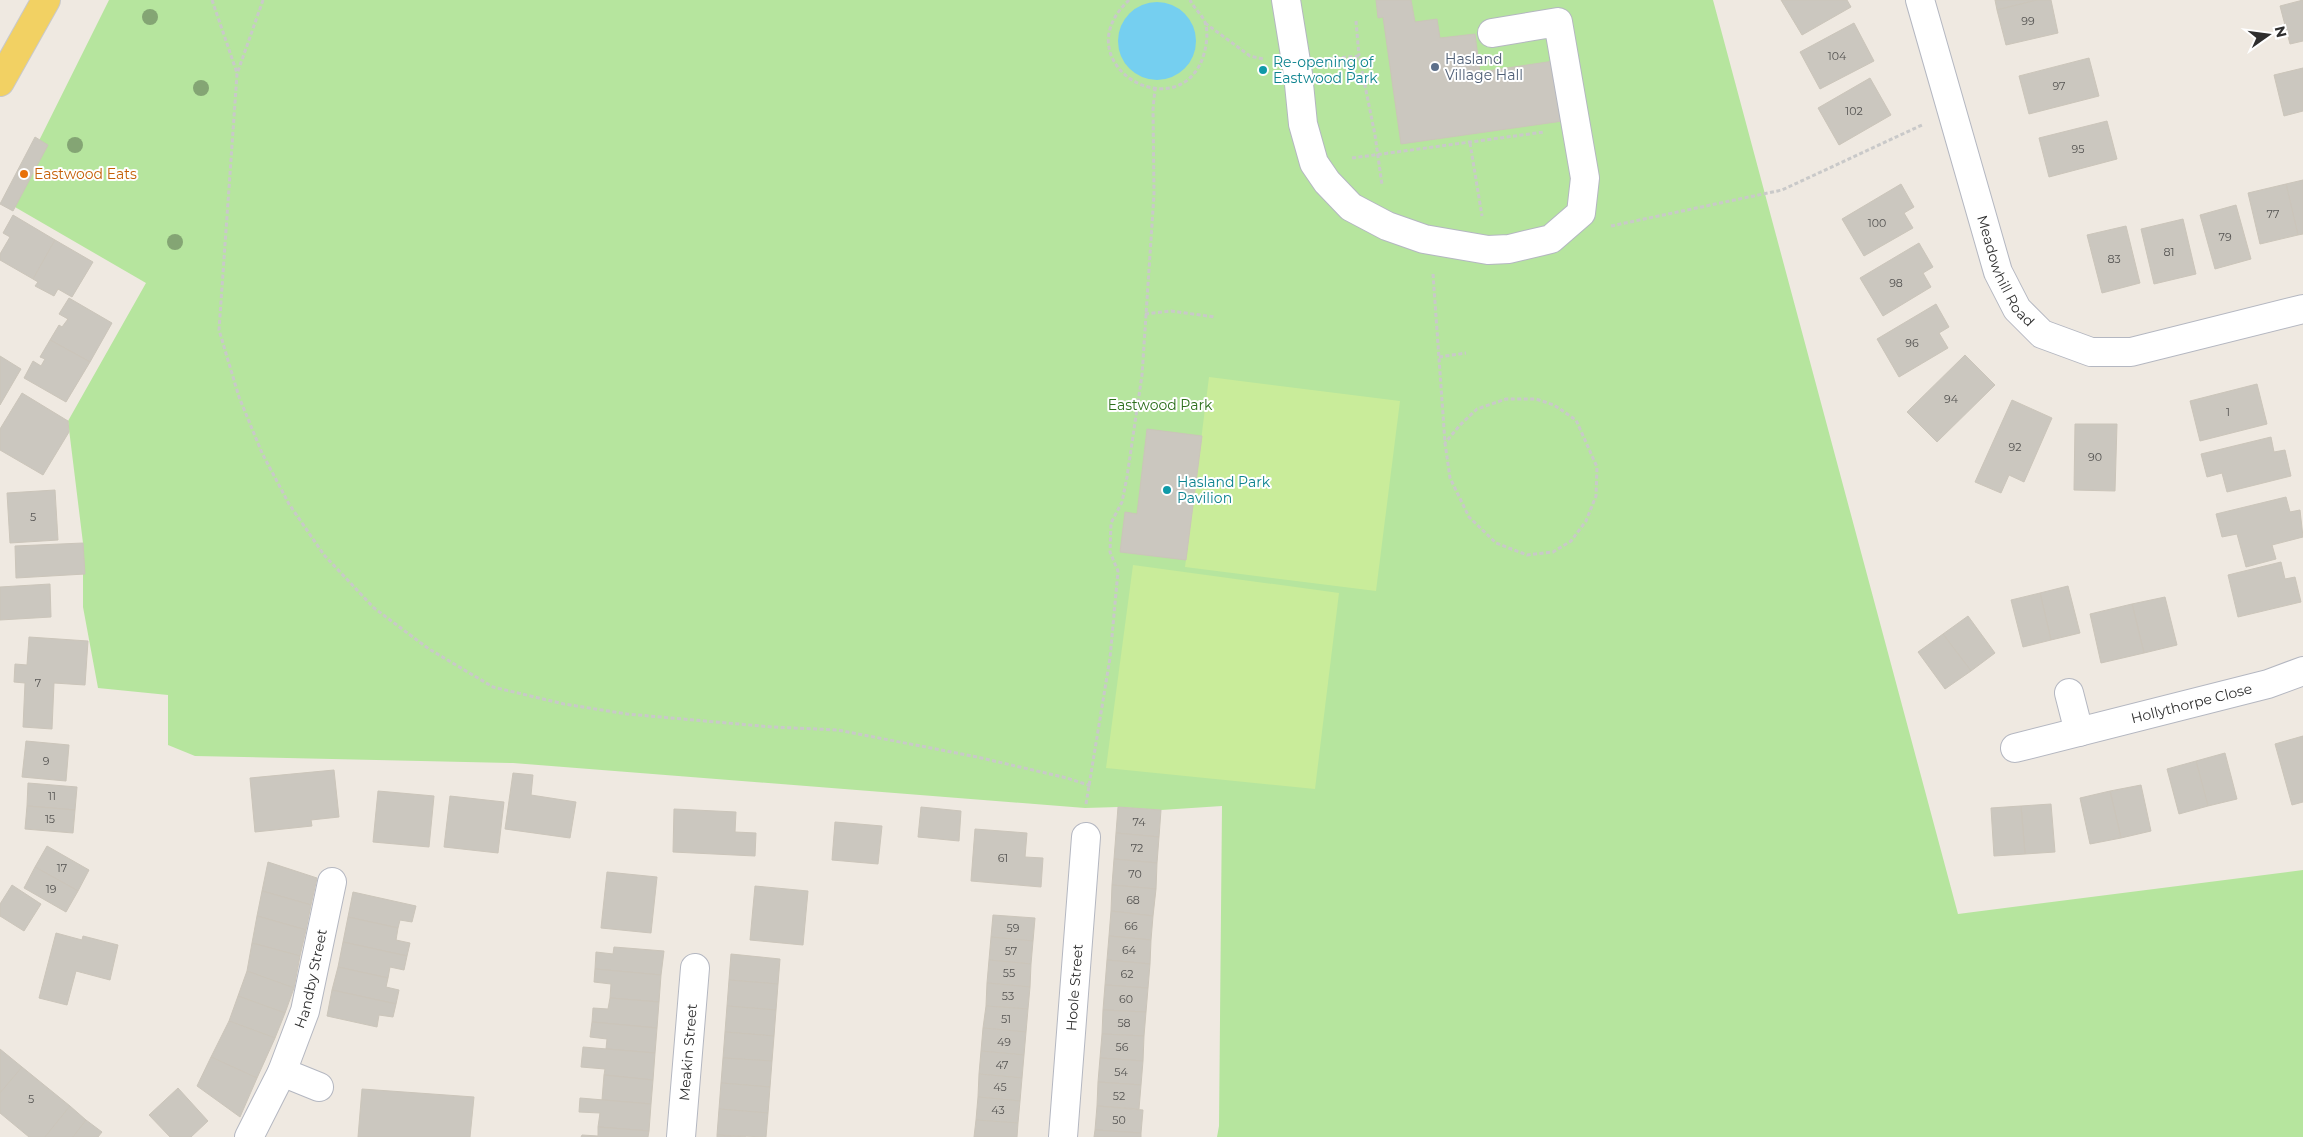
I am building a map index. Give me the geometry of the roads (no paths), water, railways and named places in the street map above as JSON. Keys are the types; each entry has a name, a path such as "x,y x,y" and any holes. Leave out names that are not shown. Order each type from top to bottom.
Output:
{"main road":[{"path":"0,82 46,0"}],"street":[{"path":"1286,0 1303,124 1314,163 1327,182 1351,207 1388,226 1430,240 1488,250 1509,249 1551,239 1581,213 1585,178 1558,22 1492,33"},
{"name":"Meadowhill Road","path":"1920,0 1998,272 2017,310 2042,334 2091,352 2130,352 2303,309"},
{"name":"Hollythorpe Close","path":"2015,748 2268,684 2303,671"},
{"path":"2069,693 2079,732"},
{"name":"Hoole Street","path":"1063,1137 1086,837"},
{"name":"Handby Street","path":"249,1137 282,1072 305,1011 332,882"},
{"name":"Meakin Street","path":"681,1137 695,968"},
{"path":"282,1072 319,1087"}],"water":[{"path":"1157,2 1172,5 1189,19 1193,26 1196,41 1193,56 1179,73 1172,77 1157,80 1142,77 1125,63 1121,56 1118,41 1121,26 1135,9 1142,5"}],"place":[{"name":"Hasland Village Hall","path":"1435,67"},
{"name":"Re-opening of Eastwood Park","path":"1263,70"},
{"name":"Eastwood Eats","path":"24,174"},
{"name":"Hasland Park Pavilion","path":"1167,490"}],"park label":[{"name":"Eastwood Park","path":"1160,405"}]}
